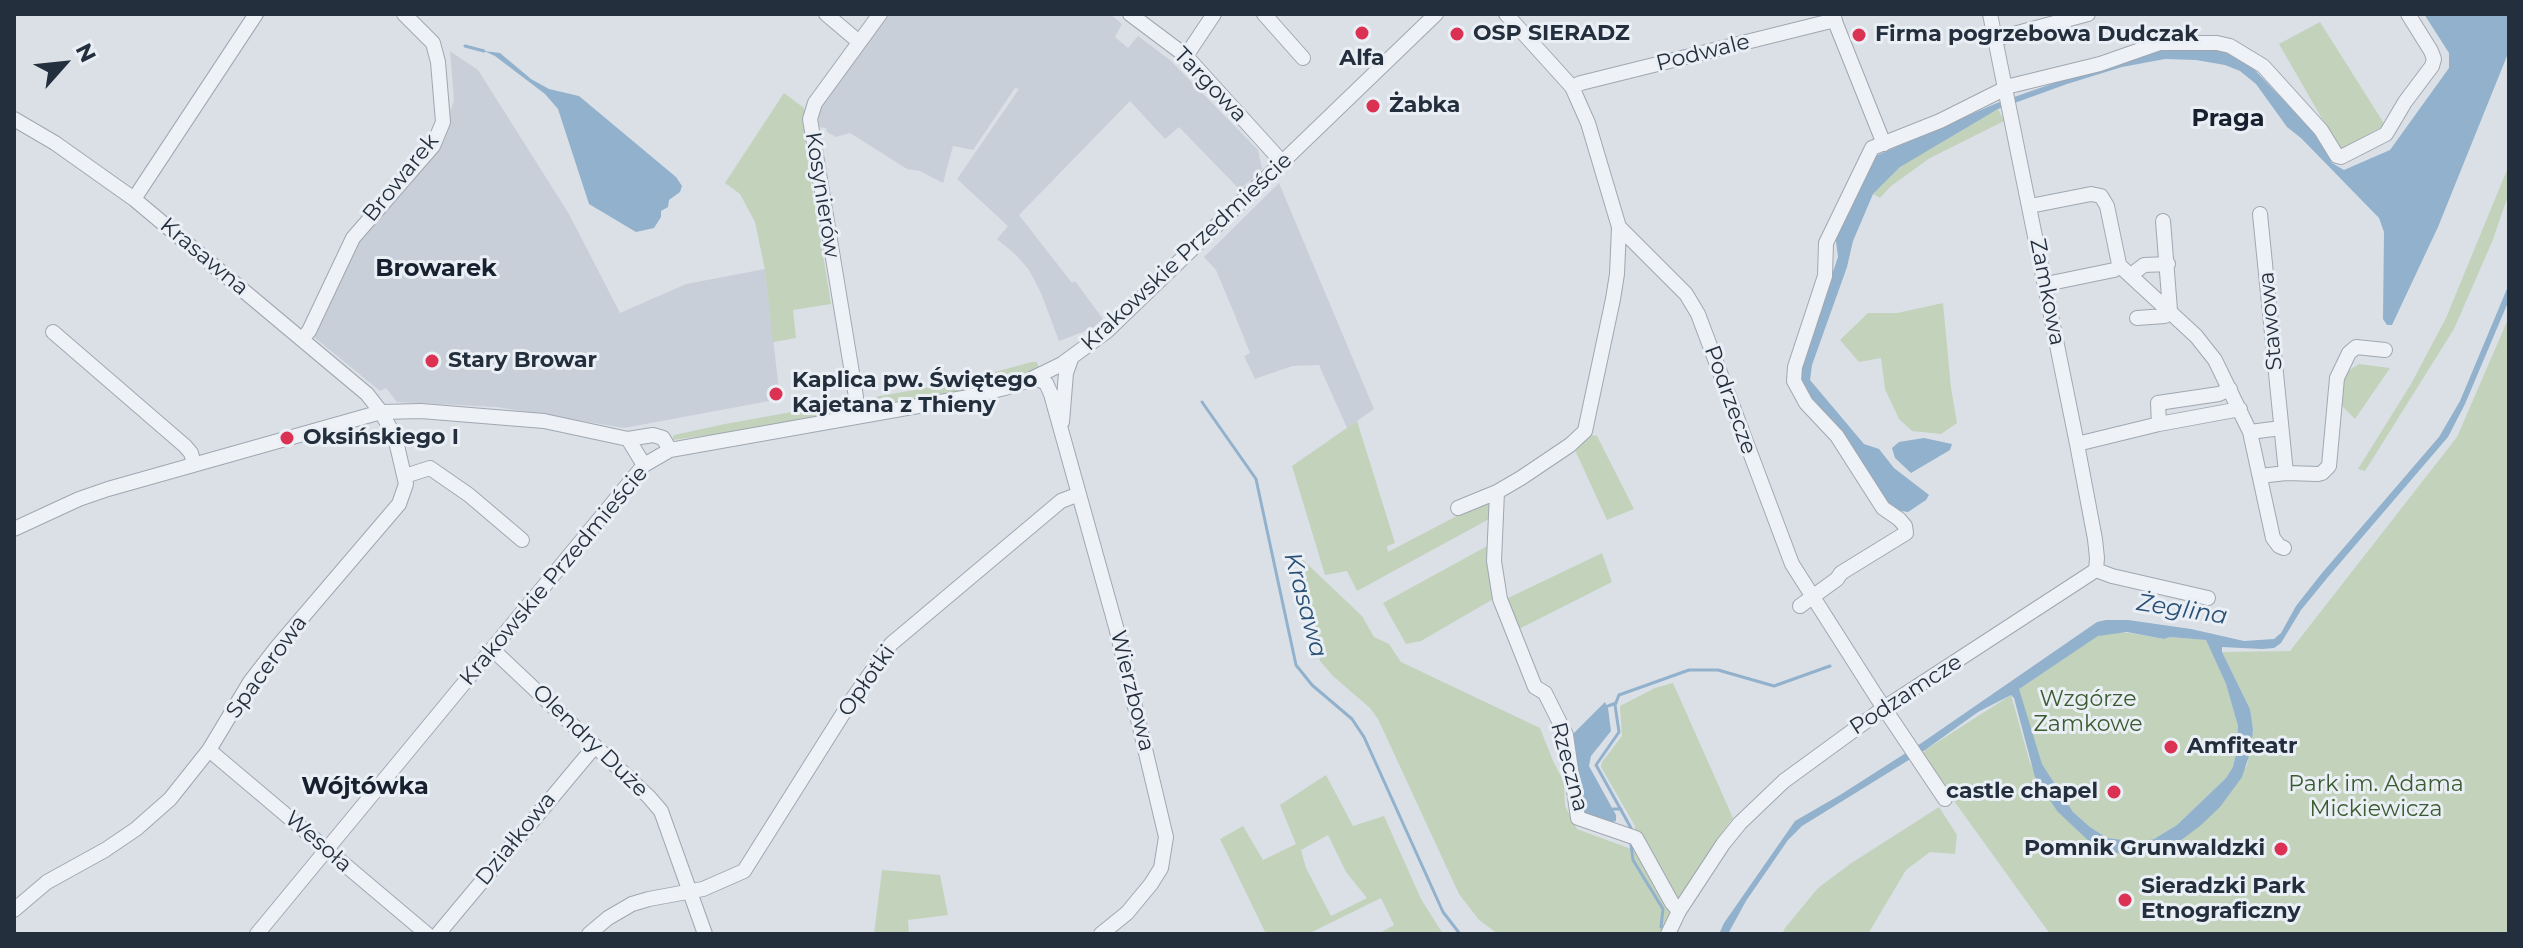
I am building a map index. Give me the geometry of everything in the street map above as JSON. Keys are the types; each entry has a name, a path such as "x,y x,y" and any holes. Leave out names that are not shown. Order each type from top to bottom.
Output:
{"street":[{"path":"134,199 256,14"},
{"name":"Browarek","path":"302,339 309,331 353,238 433,146 443,122 438,62 433,43 404,14"},
{"path":"826,14 859,42"},
{"name":"Kosynierów","path":"856,397 810,119 815,103 880,14"},
{"name":"Targowa","path":"1130,14 1186,56 1283,163"},
{"path":"1186,56 1214,14"},
{"path":"1264,14 1303,58"},
{"name":"Krakowskie Przedmieście","path":"257,934 644,465 666,444 963,398 1035,378 1071,359 1107,331 1436,14"},
{"name":"Podrzecze","path":"1506,14 1572,87 1588,123 1619,227 1686,294 1698,314 1806,602 1905,737 1945,799"},
{"name":"Zamkowa","path":"1990,14 2077,444 2095,539 2096,570"},
{"path":"1995,39 2088,14"},
{"path":"1806,602 1841,573 1906,533 1899,519 1883,508 1837,436 1806,403 1794,381 1795,367 1825,276 1826,243 1872,148 2006,90 2100,64 2160,43 2217,43 2230,46 2263,66 2341,157 2386,134 2432,66 2434,59 2431,51 2408,14"},
{"path":"1833,17 1884,144"},
{"name":"Podwale","path":"1572,87 1833,17"},
{"name":"Krasawna","path":"14,119 55,143 134,199 367,394 381,412"},
{"path":"2030,206 2091,194 2101,196 2107,206 2126,271 2170,310 2208,350 2230,389 2250,432 2273,538 2284,548"},
{"name":"Stawowa","path":"2260,214 2286,473"},
{"path":"2137,318 2165,316 2170,310 2163,221"},
{"path":"1458,508 1497,492 1556,456 1585,431 1613,299 1619,227"},
{"path":"2046,284 2114,270 2126,271 2144,265 2168,264"},
{"path":"53,332 185,446 194,464"},
{"path":"2260,476 2318,474 2329,466 2337,378 2349,353 2356,347 2385,350"},
{"name":"Wierzbowa","path":"1061,430 1066,373 1071,359"},
{"name":"Wierzbowa","path":"1035,378 1049,388 1061,430 1116,627 1166,837 1161,868 1151,884 1127,913 1101,934"},
{"path":"2156,387 2159,424"},
{"path":"2158,403 2219,394 2230,389"},
{"path":"2077,444 2240,409"},
{"path":"14,529 88,496 381,412 421,411 515,417 628,439 653,435 666,444"},
{"path":"381,412 395,437 405,476 430,468 469,495 522,540"},
{"path":"2250,432 2281,428"},
{"path":"628,439 644,465"},
{"name":"Spacerowa","path":"14,910 47,882 105,850 155,814 192,775 250,682 399,504 406,484 405,476"},
{"name":"Rzeczna","path":"1497,492 1494,561 1500,599 1535,687 1545,693 1566,735 1578,818 1636,838 1679,911"},
{"name":"Opłotki","path":"589,934 632,904 690,892 739,874 748,867 851,701 891,644 1061,501 1079,494"},
{"path":"2096,570 2208,598"},
{"name":"Podzamcze","path":"1668,934 1679,911 1723,844 1784,781 1884,708 2096,570"},
{"name":"Olendry Duże","path":"492,649 661,811 705,934"},
{"name":"Działkowa","path":"438,934 595,746"},
{"name":"Wesoła","path":"209,750 427,934"}],"shaded area":[{"path":"888,14 1110,14 1122,24 1115,37 1128,48 1138,36 1170,60 1258,150 1262,169 1240,190 1179,127 1165,139 1130,101 1019,215 1103,319 1093,328 1059,341 1029,270 997,239 1008,226 957,179 1019,89 1015,88 973,150 953,146 943,183 920,171 907,169 850,133 836,137 826,128 818,127 820,108"},
{"path":"450,51 478,70 569,214 620,313 686,284 765,269 780,399 624,428 497,407 397,402 386,388 380,391 315,338 313,331 358,236 411,184 437,145 454,101"},
{"path":"1279,183 1374,409 1347,428 1319,365 1292,366 1255,379 1244,356 1250,353 1234,313 1216,270 1204,257"}],"green space":[{"path":"2320,22 2385,125 2340,150 2279,44"},
{"path":"784,93 804,108 805,144 831,304 793,310 796,338 773,342 765,270 755,222 740,194 725,183"},
{"path":"1998,109 2004,121 1930,158 1891,186 1880,198 1873,194 1913,158"},
{"path":"2509,165 2509,193 2492,242 2454,329 2365,471 2358,469 2411,384 2446,318"},
{"path":"1943,303 1957,423 1941,434 1912,431 1899,419 1885,389 1881,358 1859,362 1840,340 1868,313 1897,313"},
{"name":"Park im. Adama Mickiewicza","path":"2509,317 2509,934 2050,934 1949,794 1923,755 1925,750 2011,695 2030,763 2057,811 2137,856 2173,846 2247,766 2253,729 2250,709 2222,652 2290,651 2457,437"},
{"path":"1037,362 1039,369 980,388 672,440 674,435 953,383"},
{"path":"2359,364 2390,368 2355,419 2342,406 2345,373"},
{"path":"1357,421 1395,543 1387,546 1388,552 1493,497 1491,518 1357,591 1347,571 1325,575 1292,466"},
{"path":"1591,435 1597,436 1634,509 1607,520 1575,450"},
{"path":"1491,544 1495,598 1421,641 1406,644 1383,603"},
{"path":"1602,553 1612,582 1515,631 1504,600"},
{"path":"1302,559 1362,616 1374,637 1389,644 1401,662 1540,728 1564,782 1565,806 1577,829 1634,850 1635,826 1601,767 1602,762 1622,736 1620,706 1655,688 1673,683 1733,818 1675,907 1663,934 1498,934 1479,920 1459,894 1378,719 1320,661"},
{"name":"Wzgórze Zamkowe","path":"2108,633 2206,640 2226,684 2238,726 2233,767 2226,778 2177,825 2154,839 2140,842 2107,838 2073,812 2042,764 2018,689 2098,636"},
{"path":"1326,775 1353,826 1384,816 1421,899 1443,934 1378,934 1394,925 1381,898 1308,934 1266,934 1220,839 1243,826 1263,860 1296,844 1280,805","holes":["1328,835 1346,872 1367,898 1331,916 1306,868 1301,850"]},
{"path":"1939,807 1957,835 1955,854 1930,852 1906,870 1868,934 1782,934 1818,888"},
{"path":"882,870 940,875 948,915 908,920 909,934 874,934"}],"water":[{"path":"2424,14 2509,14 2509,51 2438,227 2392,325 2387,325 2383,319 2384,232 2379,218 2287,127 2256,84 2240,71 2225,65 2165,59 2122,67 2067,84 1998,109 1900,167 1873,194 1853,241 1847,267 1812,365 1810,380 1864,444 1879,449 1894,468 1929,495 1908,512 1888,509 1800,384 1800,370 1838,257 1835,233 1873,157 1997,103 2100,67 2163,49 2206,47 2226,51 2249,64 2317,135 2332,163 2344,170 2390,150 2449,68 2449,53"},
{"path":"484,51 500,53 531,79 549,89 579,96 676,177 682,186 680,192 661,211 654,228 636,232 589,204 558,109 545,94"},
{"path":"2509,284 2509,300 2448,437 2301,610 2281,643 2274,648 2262,649 2222,647 2250,709 2253,729 2251,750 2242,777 2220,807 2173,846 2137,856 2105,851 2091,843 2057,811 2035,777 2011,695 1978,712 1925,750 1802,826 1788,840 1746,901 1728,934 1719,934 1795,821 1923,742 2097,622 2128,620 2244,641 2274,639 2322,573 2439,437 2460,401","holes":["2127,632 2164,639 2206,640 2226,684 2238,726 2233,767 2226,778 2177,825 2154,839 2140,842 2107,838 2073,812 2042,764 2019,689 2098,636"]},
{"path":"1924,438 1952,444 1950,450 1911,473 1895,458 1892,448 1899,442"},
{"path":"1605,702 1611,731 1591,756 1589,766 1616,815 1616,821 1610,823 1583,813 1573,739 1574,733"}],"waterway":[{"name":"Krasawa","path":"465,46 484,51"},
{"name":"Krasawa","path":"1202,402 1256,479 1296,665 1312,685 1352,719 1364,737 1443,912 1460,934"},
{"path":"1631,828 1596,765 1619,732 1615,705 1619,695 1689,670 1718,670 1774,686 1830,666"},
{"path":"1608,706 1616,703"},
{"path":"1613,809 1621,809"},
{"path":"1631,845 1633,860 1663,909 1661,927"}],"place":[{"name":"Alfa","path":"1362,33"},
{"name":"OSP SIERADZ","path":"1457,34"},
{"name":"Firma pogrzebowa Dudczak","path":"1859,35"},
{"name":"Żabka","path":"1373,106"},
{"name":"Stary Browar","path":"432,361"},
{"name":"Kaplica pw. Świętego Kajetana z Thieny","path":"776,394"},
{"name":"Oksińskiego I","path":"287,438"},
{"name":"Amfiteatr","path":"2171,747"},
{"name":"castle chapel","path":"2114,792"},
{"name":"Pomnik Grunwaldzki","path":"2281,849"},
{"name":"Sieradzki Park Etnograficzny","path":"2125,900"}],"district":[{"name":"Praga","path":"2228,119"},
{"name":"Browarek","path":"436,269"},
{"name":"Wójtówka","path":"365,787"}],"water label":[{"name":"Żeglina","path":"2182,610"}]}
